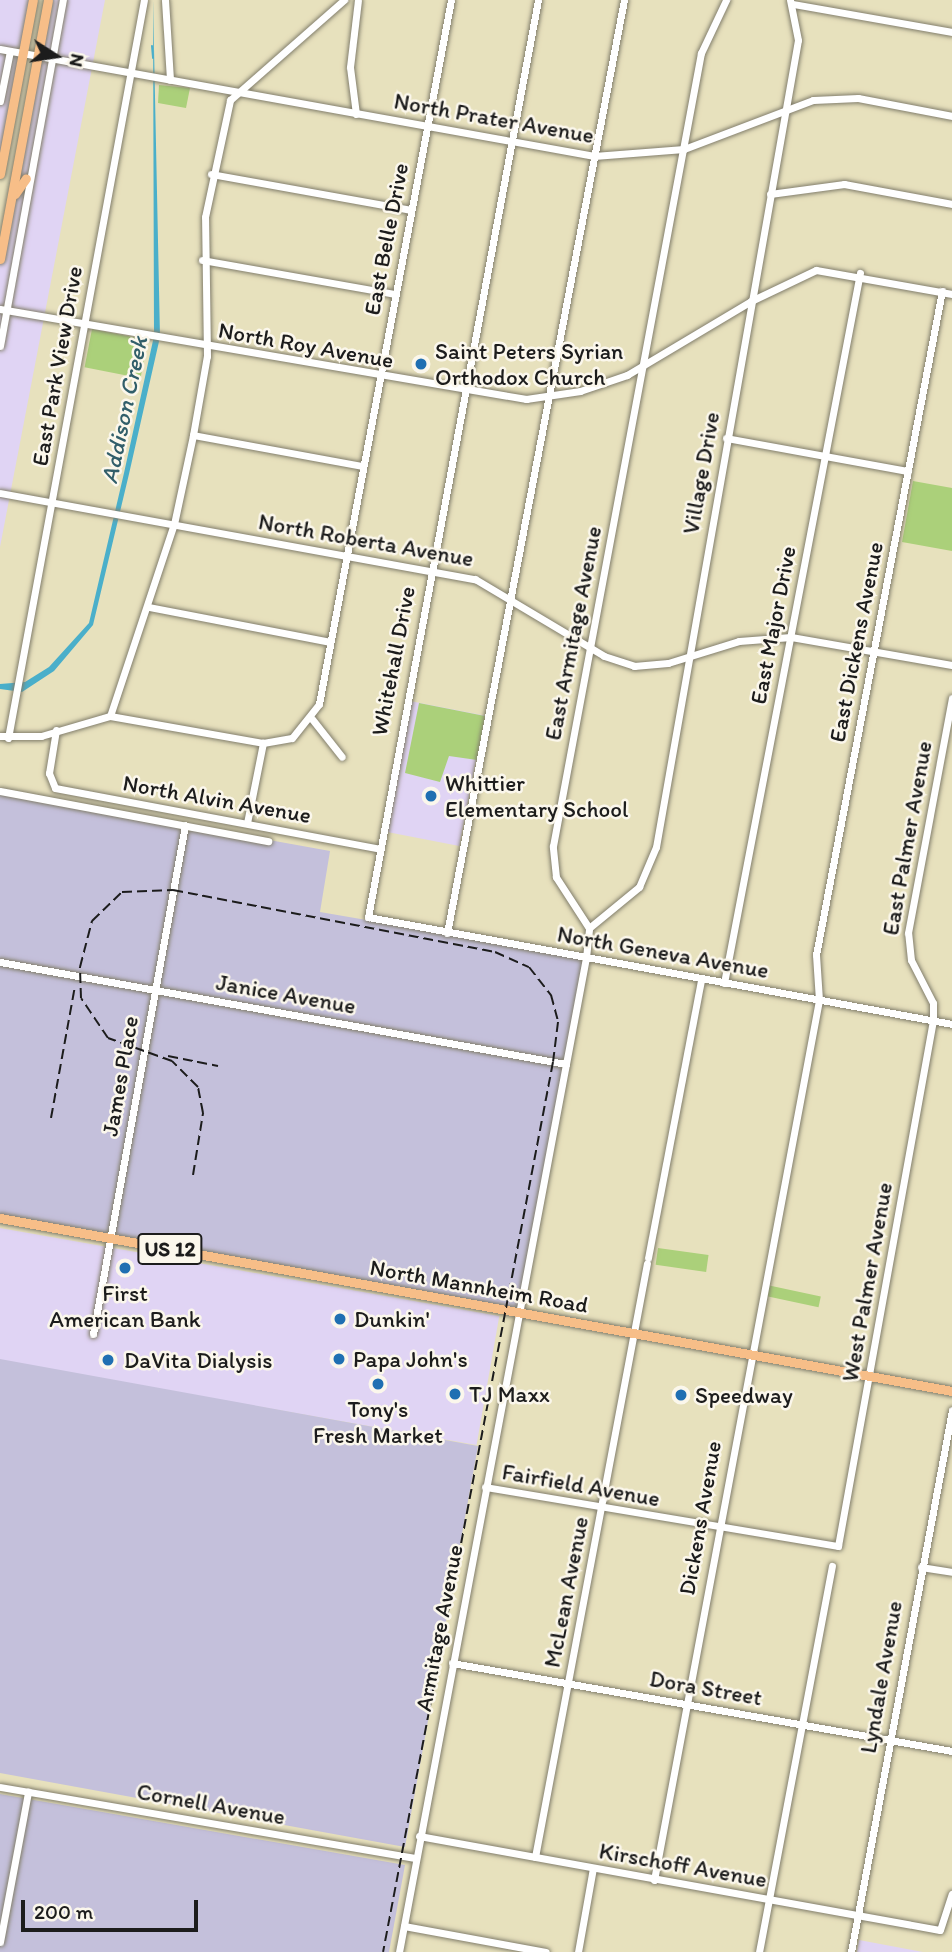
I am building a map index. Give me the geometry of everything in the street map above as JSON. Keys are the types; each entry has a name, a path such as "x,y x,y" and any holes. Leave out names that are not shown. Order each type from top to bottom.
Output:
{"main road":[{"path":"0,174 33,0"},
{"path":"0,259 48,0"},
{"path":"10,205 26,177"},
{"name":"North Mannheim Road","path":"0,1218 952,1391"}],"street":[{"path":"0,346 1,310 62,0"},
{"name":"East Park View Drive","path":"4,737 16,694 144,0"},
{"path":"165,0 166,80"},
{"path":"110,716 149,607 174,524 193,435 207,346 202,260 211,174 236,92 344,0"},
{"path":"356,114 350,67 358,0"},
{"name":"East Belle Drive","path":"312,719 330,642 451,0"},
{"name":"Whitehall Drive","path":"368,917 376,848 538,0"},
{"path":"447,933 624,0"},
{"name":"East Armitage Avenue","path":"589,928 552,865 704,40 726,0"},
{"path":"792,2 952,32"},
{"name":"Village Drive","path":"589,928 628,898 649,868 786,107 799,26 792,2"},
{"name":"North Prater Avenue","path":"0,49 594,156 684,149 786,107 858,99 952,116"},
{"path":"0,101 10,51"},
{"path":"211,174 411,210"},
{"path":"770,194 844,184 952,204"},
{"path":"202,260 395,294"},
{"name":"North Roy Avenue","path":"1,310 464,393 550,397 606,384 751,300 816,270 860,273 952,293"},
{"name":"East Major Drive","path":"724,983 860,273"},
{"name":"East Dickens Avenue","path":"819,1000 816,955 942,291"},
{"path":"193,435 362,466"},
{"path":"726,438 908,471"},
{"name":"North Roberta Avenue","path":"0,493 475,579 512,597 590,649 634,666 689,656 739,641 791,637 952,665"},
{"path":"149,607 330,642"},
{"name":"East Palmer Avenue","path":"933,1020 929,988 907,941 952,698"},
{"path":"4,737 57,730 110,716 263,743 292,738 312,719 342,757"},
{"name":"North Alvin Avenue","path":"57,730 51,785 376,848"},
{"path":"247,823 263,743"},
{"path":"0,791 268,841"},
{"name":"James Place","path":"93,1334 185,825"},
{"name":"North Geneva Avenue","path":"368,917 952,1024"},
{"path":"517,1312 586,958 589,928"},
{"name":"Janice Avenue","path":"0,962 566,1064"},
{"path":"633,1334 701,979"},
{"name":"Dickens Avenue","path":"654,1880 749,1356 819,1000"},
{"name":"West Palmer Avenue","path":"835,1548 870,1376 933,1020"},
{"name":"Armitage Avenue","path":"399,1952 517,1312"},
{"name":"McLean Avenue","path":"535,1857 633,1334"},
{"name":"Lyndale Avenue","path":"851,1952 952,1410"},
{"name":"Fairfield Avenue","path":"485,1488 717,1530 835,1548"},
{"path":"760,1952 832,1566"},
{"path":"921,1567 952,1572"},
{"name":"Dora Street","path":"452,1663 952,1751"},
{"name":"Cornell Avenue","path":"0,1787 415,1858"},
{"path":"0,1942 28,1792"},
{"name":"Kirschoff Avenue","path":"419,1836 940,1930 952,1894"},
{"path":"578,1952 593,1868"},
{"path":"404,1926 546,1952"}],"shaded area":[{"path":"0,0 33,0 0,174"},
{"path":"48,0 105,0 0,547 0,259"},
{"name":"Whittier Elementary School","path":"410,701 485,716 459,846 385,832"},
{"path":"0,791 330,851 320,912 586,958 517,1312 0,1218"},
{"path":"0,1228 499,1316 477,1445 0,1361"},
{"path":"0,1359 478,1446 405,1847 0,1773"},
{"path":"0,1794 405,1865 389,1952 0,1952"},
{"path":"859,1940 923,1952 857,1952"}],"green space":[{"path":"159,85 190,88 186,108 158,103"},
{"path":"92,329 148,340 141,378 85,367"},
{"path":"913,481 952,488 952,551 902,542"},
{"path":"419,703 485,716 477,760 449,756 440,782 405,773"},
{"path":"658,1248 709,1255 706,1272 656,1265"},
{"path":"767,1285 821,1296 819,1307 765,1296"}],"water":[{"path":"153,0 160,337 93,625 54,671 22,692 0,689 0,684 25,682 49,667 89,623 124,473 154,336"}],"waterway":[{"name":"Addison Creek","path":"152,46 153,58"}],"railway":[{"path":"193,1175 203,1113 198,1087 172,1061 108,1038 81,998 80,967 92,921 122,892 173,890 495,952 529,967 551,995 558,1022 553,1062 383,1952"},
{"path":"51,1118 75,986"},
{"path":"168,1056 218,1066"}],"place":[{"name":"Saint Peters Syrian Orthodox Church","path":"421,364"},
{"name":"Whittier Elementary School","path":"431,796"},
{"name":"First American Bank","path":"125,1268"},
{"name":"Dunkin'","path":"340,1319"},
{"name":"Papa John's","path":"339,1359"},
{"name":"DaVita Dialysis","path":"108,1360"},
{"name":"Tony's Fresh Market","path":"378,1384"},
{"name":"TJ Maxx","path":"455,1394"},
{"name":"Speedway","path":"681,1395"}]}
